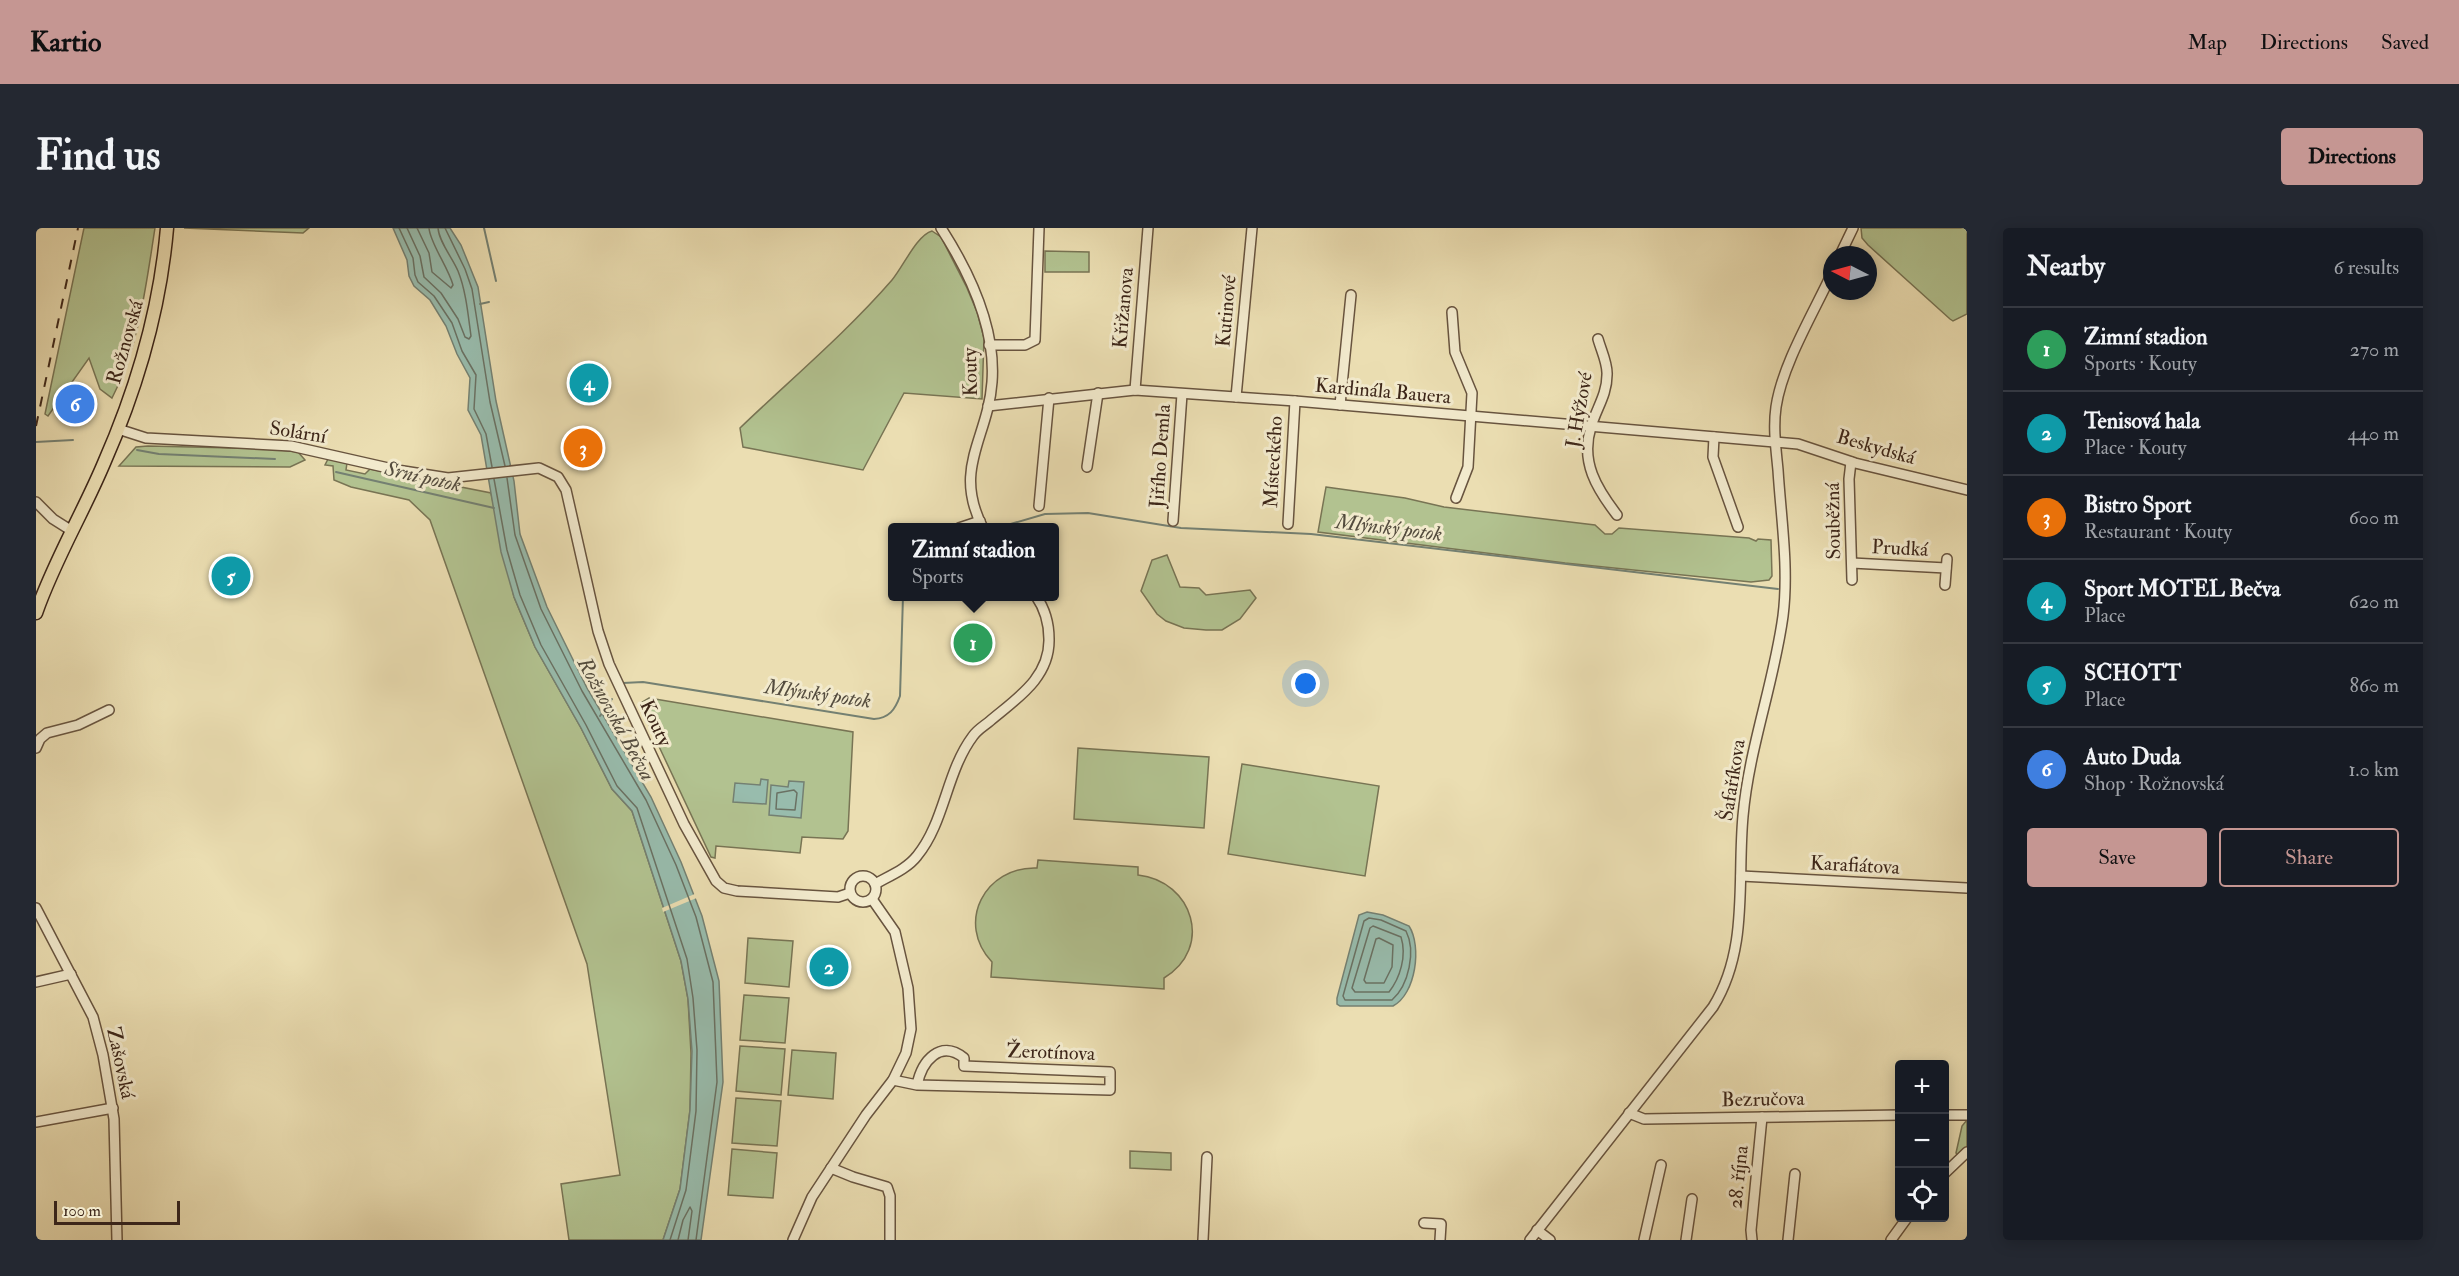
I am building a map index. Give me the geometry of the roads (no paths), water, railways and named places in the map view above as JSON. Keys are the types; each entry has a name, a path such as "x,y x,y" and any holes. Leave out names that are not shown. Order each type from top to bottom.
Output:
{"main road":[{"name":"Rožnovská","path":"36,613 118,429 151,330 161,278 167,228"}],"street":[{"name":"Kouty","path":"941,228 968,277 984,315 989,345 992,369 988,406 970,481 970,493 981,523"},
{"path":"989,345 1025,345 1035,340 1039,228"},
{"name":"Křižanova","path":"1135,390 1148,228"},
{"name":"Kutinové","path":"1236,397 1252,228"},
{"path":"1844,246 1853,228"},
{"name":"Šafaříkova","path":"1530,1240 1706,1016 1724,988 1731,968 1737,941 1742,819 1746,787 1778,650 1785,594 1775,443 1777,405 1782,384 1823,293"},
{"path":"1340,405 1351,295"},
{"path":"1452,312 1455,351 1472,393 1467,467 1456,498"},
{"name":"J. Hýžové","path":"1598,339 1608,373 1603,400 1591,427 1587,449 1590,473 1601,494 1617,516"},
{"name":"Kardinála Bauera","path":"988,406 1135,390 1295,401 1775,443"},
{"path":"1087,467 1098,393"},
{"name":"Jiřího Demla","path":"1173,521 1182,394"},
{"path":"1040,506 1049,398"},
{"name":"Místeckého","path":"1288,524 1295,401"},
{"name":"Solární","path":"118,429 146,438 291,446 404,471 448,478 521,469"},
{"path":"1714,438 1713,457 1738,528"},
{"name":"Beskydská","path":"1775,443 1806,446 1851,462 1967,490"},
{"name":"Souběžná","path":"1851,462 1852,580"},
{"name":"Kouty","path":"521,469 539,468 549,471 564,484 598,631 614,676 693,843 716,881 724,888 737,891 838,897 850,893 853,898 862,902 872,899"},
{"path":"36,502 53,519 72,531"},
{"name":"Prudká","path":"1852,563 1946,563 1945,585"},
{"path":"875,885 915,858 935,825 959,760 974,735 1036,681 1045,664 1049,647 1046,613 1038,601"},
{"path":"36,748 46,733 72,727 108,710"},
{"path":"793,1240 812,1197 893,1080 906,1053 911,1029 908,988 895,933 872,899 876,890 875,885 868,877 858,876 851,883 850,893"},
{"name":"Karafiátova","path":"1741,876 1967,888"},
{"name":"Zašovská","path":"36,908 93,1017 113,1108 117,1240"},
{"path":"36,982 71,975"},
{"path":"917,1085 920,1072 928,1061 942,1050 955,1051 964,1058 959,1085"},
{"name":"Žerotínova","path":"893,1080 917,1085 1110,1090 1110,1072 964,1066"},
{"path":"36,1122 113,1108"},
{"name":"Bezručova","path":"1629,1113 1644,1119 1895,1115"},
{"path":"1949,1115 1967,1114"},
{"name":"28. října","path":"1752,1240 1751,1230 1762,1117"},
{"path":"1949,1169 1967,1152"},
{"path":"1203,1240 1207,1157"},
{"path":"1644,1240 1660,1166"},
{"path":"831,1168 887,1187 890,1196 890,1240"},
{"path":"1788,1240 1795,1174"},
{"path":"1686,1240 1692,1199"},
{"path":"1891,1240 1904,1222"},
{"path":"1424,1223 1441,1224 1440,1240"},
{"path":"1537,1230 1550,1240"}],"water":[{"path":"393,228 450,228 461,245 478,287 496,401 514,481 520,534 547,607 587,688 651,797 681,862 702,916 719,981 723,1082 701,1240 663,1240 680,1189 690,1110 692,1051 688,999 681,961 632,811 612,789 581,728 535,647 514,597 501,552 481,435 468,410 470,378 446,326 430,300 414,286 409,276 407,260"},
{"path":"761,779 768,780 766,804 733,802 735,783 760,785"},
{"path":"789,781 804,782 801,818 769,815 771,785 788,787"},
{"path":"1367,912 1383,915 1409,926 1413,935 1416,957 1412,981 1401,1000 1393,1006 1340,1006 1337,1004 1337,998 1359,915"}],"waterway":[{"path":"484,228 496,281"},
{"path":"480,304 489,302"},
{"name":"Srní potok","path":"36,442 73,440"},
{"name":"Srní potok","path":"137,450 159,454 275,459"},
{"name":"Srní potok","path":"336,472 494,508"},
{"name":"Mlýnský potok","path":"1014,523 1045,514 1088,513 1181,528 1311,534 1778,589"},
{"name":"Mlýnský potok","path":"623,683 643,682 874,719 884,717 894,709 900,696 903,601"},
{"name":"Mlýnský potok","path":"600,716 612,699"}],"railway":[{"path":"36,426 78,228"}],"place":[{"name":"Sport MOTEL Bečva","path":"589,383"},
{"name":"Auto Duda","path":"75,404"},
{"name":"Bistro Sport","path":"583,448"},
{"name":"SCHOTT","path":"231,576"},
{"name":"Zimní stadion","path":"973,643"},
{"name":"Tenisová hala","path":"829,967"}],"water label":[{"name":"Rožnovská Bečva","path":"616,719"}]}
